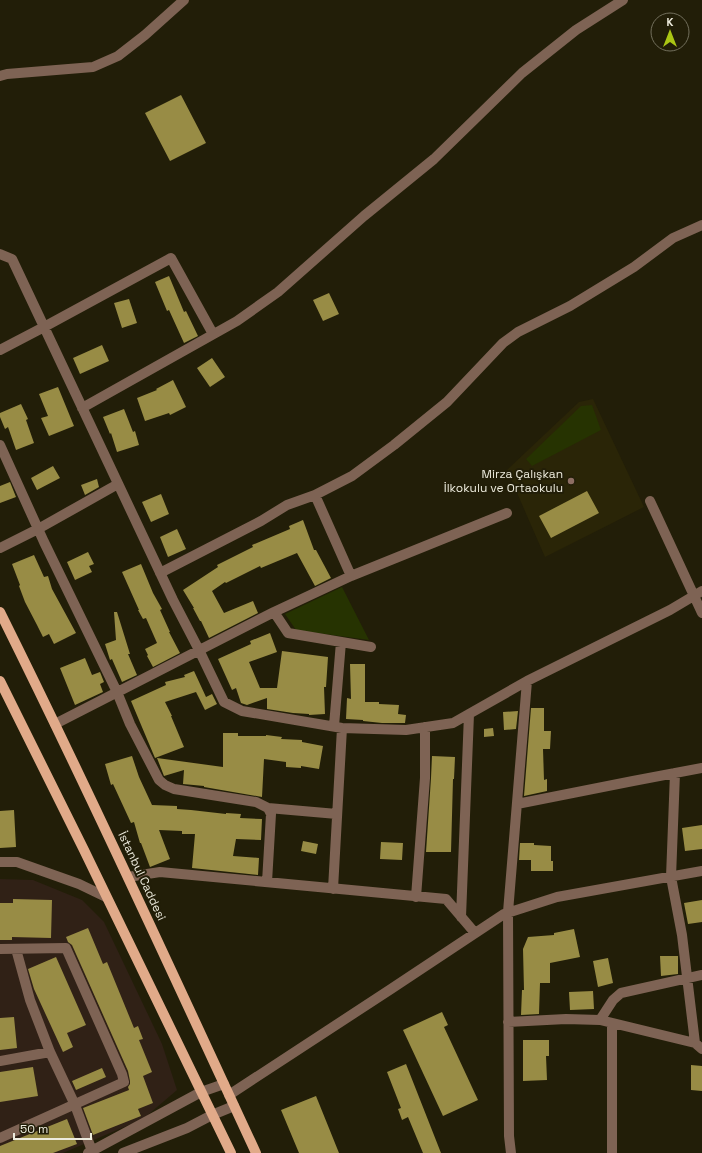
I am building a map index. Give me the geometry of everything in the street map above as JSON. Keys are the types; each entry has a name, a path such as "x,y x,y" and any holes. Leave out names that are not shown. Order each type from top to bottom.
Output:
{"main road":[{"name":"İstanbul Caddesi","path":"0,612 128,877 256,1153"},
{"path":"0,681 231,1153"}],"street":[{"path":"0,76 6,74 93,67 118,56 146,35 184,0"},
{"path":"82,408 237,321 278,292 364,216 434,159 522,73 576,30 623,0"},
{"path":"160,573 261,521 287,505 314,495 352,476 447,402 503,343 518,332 570,306 634,267 672,238 702,225"},
{"path":"0,254 12,259 160,573 224,702 242,711 338,727 406,730 454,723 527,681 670,610 698,594"},
{"path":"0,350 171,258 213,334"},
{"path":"0,445 38,529 117,692 130,724 159,780 165,786 174,789 256,802 268,808 337,814"},
{"path":"0,548 38,529 118,484"},
{"path":"314,495 351,576"},
{"path":"650,501 698,594 702,613"},
{"path":"55,724 274,612 351,576 507,513"},
{"path":"274,612 288,634 371,647"},
{"path":"333,889 337,814 341,642"},
{"path":"511,1153 508,1136 508,912 527,681"},
{"path":"461,917 469,714"},
{"path":"416,897 425,778 425,727"},
{"path":"516,804 702,768"},
{"path":"508,1022 566,1019 600,1020 699,1046 687,978 682,935 671,877 675,773"},
{"path":"267,882 271,814 268,808"},
{"path":"0,862 18,862 79,884 106,897"},
{"path":"229,1095 508,912 556,897 702,871"},
{"path":"128,877 160,872 446,899 475,933"},
{"path":"0,949 66,948 122,1074 124,1082 0,1138"},
{"path":"16,949 30,1000 50,1052 75,1105 90,1152 201,1092 224,1084"},
{"path":"600,1020 613,1000 621,993 702,975"},
{"path":"612,1023 612,1153"},
{"path":"0,1061 50,1052"},
{"path":"129,1152 187,1128 234,1106"}],"shaded area":[{"name":"Mirza Çalışkan İlkokulu ve Ortaokulu","path":"593,399 644,507 545,557 507,470 579,402"},
{"path":"0,879 33,880 82,900 104,922 162,1044 177,1090 143,1119 63,1153 0,1153"}],"green space":[{"path":"592,405 601,430 532,466 526,459 581,406"},
{"path":"342,587 369,640 296,630 285,614"}],"building":[{"path":"181,95 206,143 170,161 145,113"},
{"path":"169,276 184,312 186,311 198,336 184,343 169,310 167,311 155,282"},
{"path":"329,293 339,314 323,321 313,300"},
{"path":"129,299 137,323 122,328 114,303"},
{"path":"102,345 109,361 80,374 73,358"},
{"path":"212,358 225,377 210,387 197,368"},
{"path":"173,380 186,407 170,415 169,413 145,421 137,398 157,390 156,389"},
{"path":"58,387 74,426 49,436 41,418 48,416 39,394"},
{"path":"21,404 28,419 26,420 34,443 16,450 8,427 5,429 0,413"},
{"path":"124,409 133,432 135,431 139,445 117,452 111,433 110,434 103,417"},
{"path":"53,466 60,478 37,490 31,478"},
{"path":"97,479 99,487 85,495 81,485"},
{"path":"10,482 16,497 0,503 0,486"},
{"path":"587,491 599,513 551,538 539,516"},
{"path":"161,494 169,514 151,522 142,502"},
{"path":"303,520 314,550 316,550 331,578 315,586 297,553 261,568 260,566 226,583 225,582 212,591 224,613 253,601 258,613 209,638 183,590 218,567 217,565 253,547 252,545 290,529 289,526"},
{"path":"177,529 186,549 168,557 160,537"},
{"path":"88,552 94,564 89,566 92,572 75,580 67,562"},
{"path":"34,555 44,577 48,576 52,589 76,633 54,644 49,634 43,637 25,602 12,564"},
{"path":"141,564 153,593 162,609 160,610 169,632 180,653 153,667 145,649 157,643 146,618 143,619 138,610 122,572"},
{"path":"114,612 117,612 130,654 128,654 137,675 122,682 112,659 110,660 105,644 116,640"},
{"path":"270,633 277,652 249,662 260,688 277,688 282,651 328,657 326,687 324,687 325,714 309,715 267,709 267,698 247,705 241,703 236,688 232,690 218,659 251,644 250,641"},
{"path":"85,658 92,675 100,672 104,682 100,684 103,692 75,705 60,668"},
{"path":"350,664 365,664 365,702 379,702 379,704 399,705 398,714 406,715 405,723 382,723 346,719 347,698 351,699"},
{"path":"194,671 206,697 212,694 217,704 205,710 196,692 165,702 184,747 155,758 131,701 166,685 165,682 185,677 184,675"},
{"path":"531,708 544,708 544,731 551,731 550,749 543,749 544,780 547,779 547,791 524,796"},
{"path":"518,711 516,729 504,730 503,712"},
{"path":"493,728 494,736 484,737 484,729"},
{"path":"223,733 238,733 238,736 266,735 282,737 281,739 302,740 302,742 323,746 319,769 301,766 301,768 286,767 286,762 264,759 262,797 204,786 183,784 184,770 164,776 157,758 223,767"},
{"path":"132,756 139,777 152,805 177,806 177,809 241,814 240,818 262,819 261,840 236,839 233,856 259,858 258,875 192,868 195,834 182,834 182,831 159,830 170,859 150,867 140,843 134,822 131,823 113,784 111,785 105,764"},
{"path":"432,756 455,757 451,852 426,852"},
{"path":"14,810 16,847 0,848 0,811"},
{"path":"702,825 702,849 685,851 682,828"},
{"path":"303,841 318,844 316,854 301,851"},
{"path":"381,842 403,843 402,860 380,859"},
{"path":"520,843 534,843 534,845 551,846 553,871 531,871 531,860 519,860"},
{"path":"13,899 52,900 51,938 12,937 12,940 0,940 0,903 13,903"},
{"path":"702,900 702,922 688,924 684,903"},
{"path":"88,928 103,964 107,962 134,1028 138,1026 143,1039 139,1040 152,1072 143,1076 153,1103 138,1109 141,1116 93,1135 83,1108 129,1090 128,1087 130,1081 128,1071 72,945 68,942 66,937"},
{"path":"574,929 580,957 550,963 550,983 540,983 539,1014 521,1015 522,990 524,990 523,949 528,937 554,935 554,933"},
{"path":"660,956 678,956 678,974 661,976"},
{"path":"56,957 86,1025 67,1033 73,1047 63,1052 34,989 28,969"},
{"path":"608,958 613,983 598,987 593,961"},
{"path":"593,991 594,1009 570,1010 569,992"},
{"path":"442,1012 448,1025 444,1027 478,1100 443,1116 403,1030"},
{"path":"14,1017 17,1048 0,1050 0,1018"},
{"path":"523,1040 549,1040 549,1056 546,1056 547,1080 523,1081"},
{"path":"406,1064 441,1153 423,1153 408,1117 402,1120 398,1109 401,1108 387,1072"},
{"path":"691,1065 702,1066 702,1091 691,1090"},
{"path":"33,1067 38,1096 0,1102 0,1072"},
{"path":"102,1068 106,1077 76,1090 72,1081"},
{"path":"316,1096 339,1153 299,1153 281,1110"},
{"path":"67,1119 77,1144 53,1153 0,1153 0,1146"}],"place":[{"name":"Mirza Çalışkan İlkokulu ve Ortaokulu","path":"571,481"}]}
